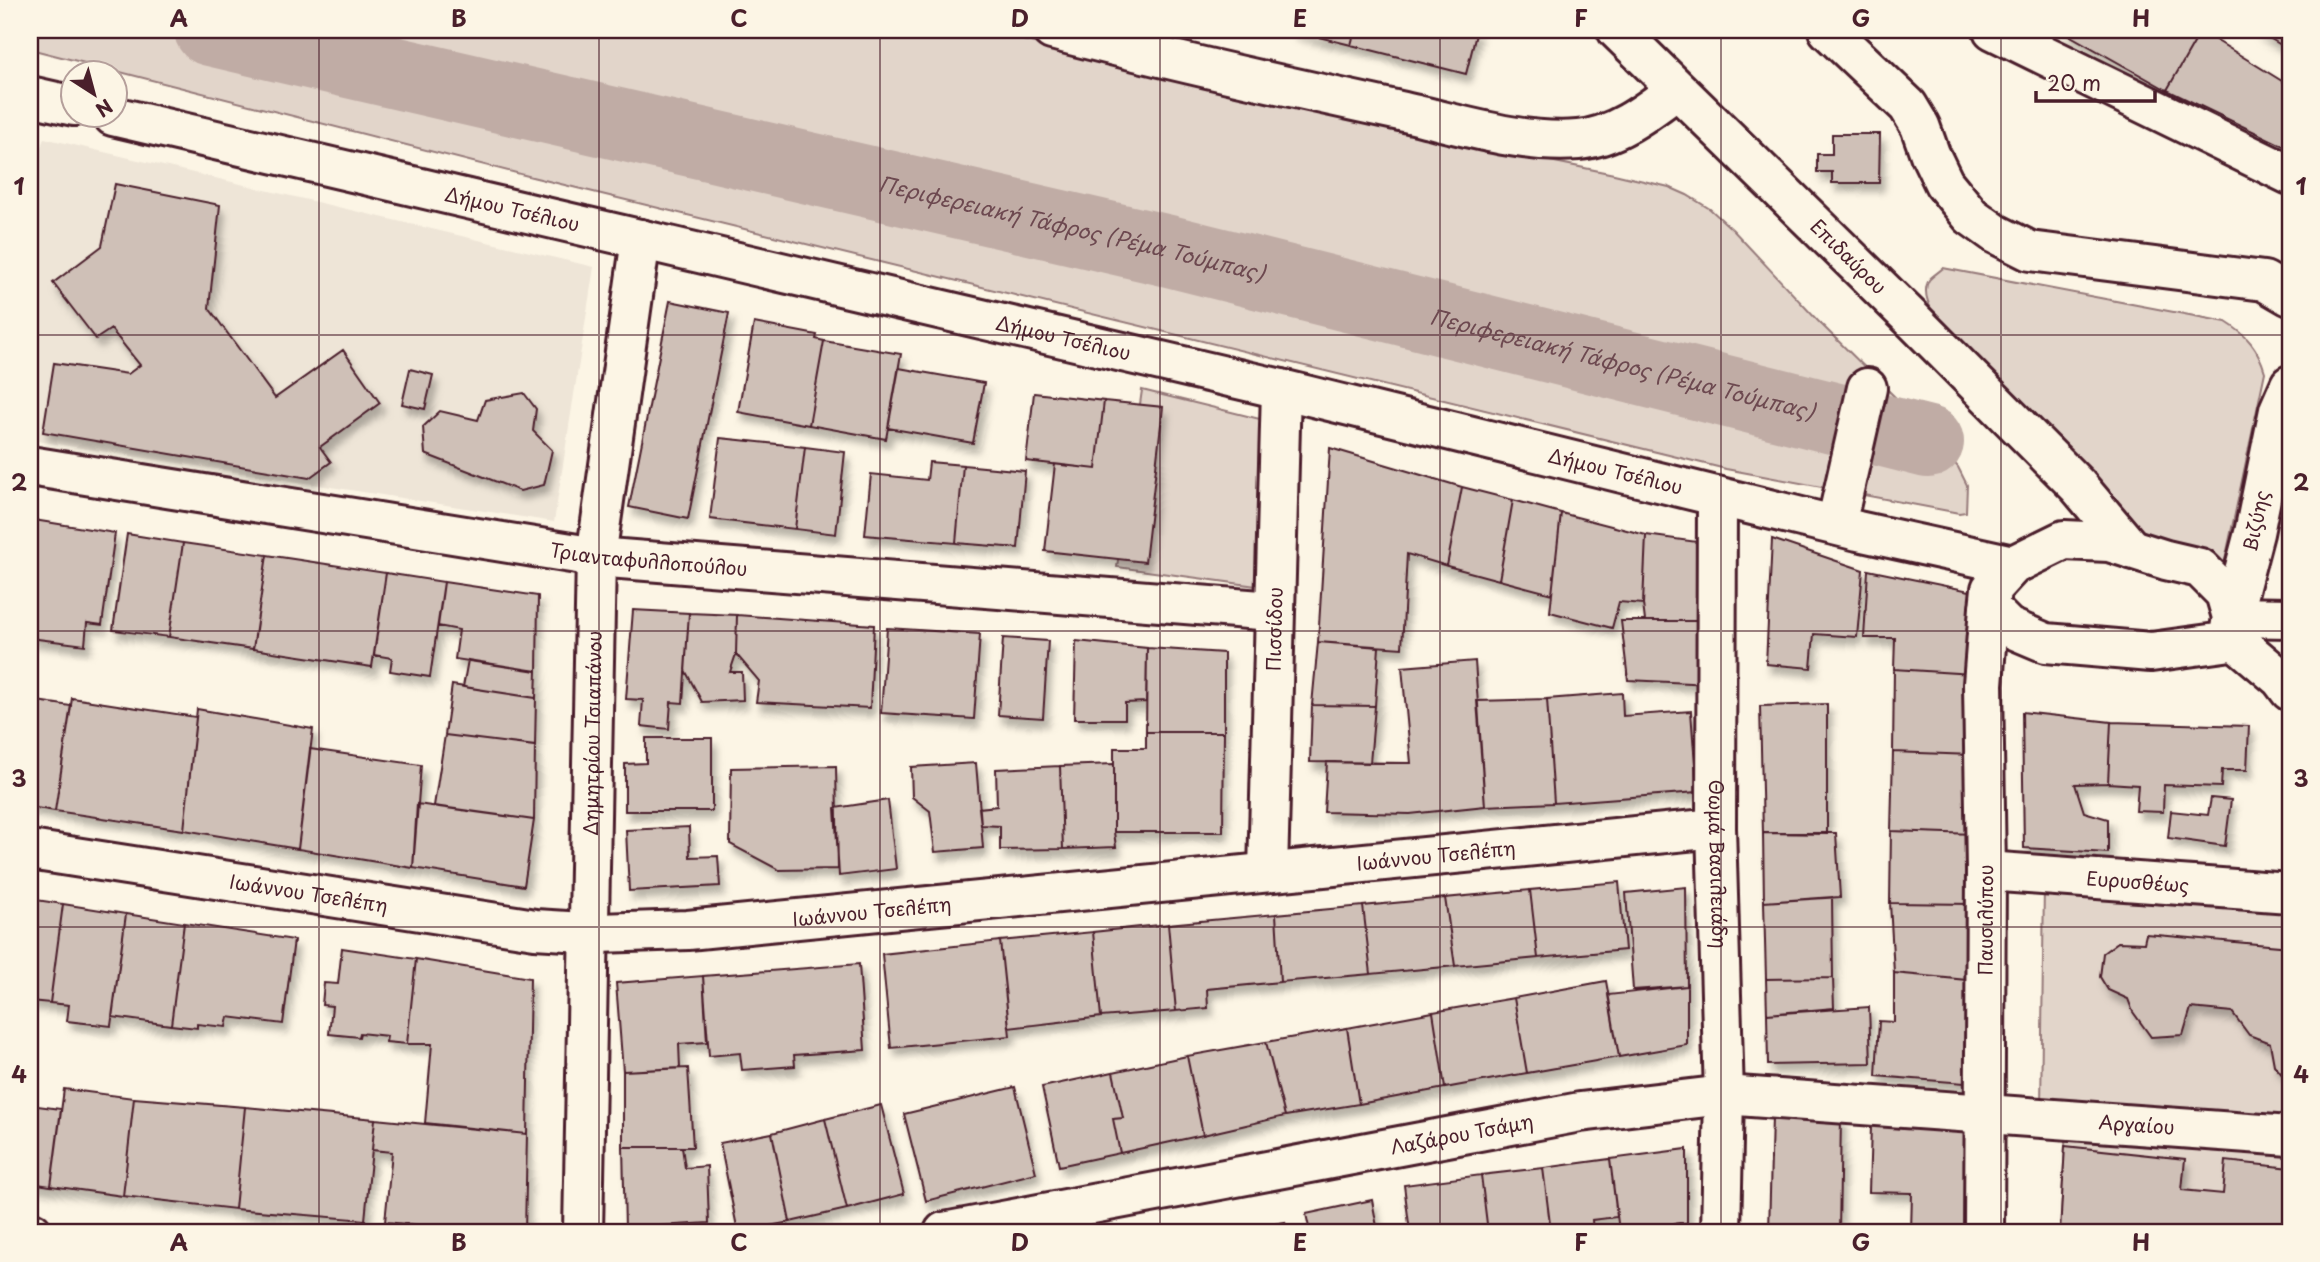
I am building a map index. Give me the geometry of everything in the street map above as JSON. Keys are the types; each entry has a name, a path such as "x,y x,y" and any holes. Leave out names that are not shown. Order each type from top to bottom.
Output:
{"street":[{"path":"1052,30 1513,136 1558,141 1581,140 1609,132 1643,115 1676,90"},
{"name":"Επιδαύρου","path":"1617,30 1777,185 2078,486 2131,549"},
{"path":"1828,30 1908,106 1920,126 1944,183 1971,216 1996,234 2030,251 2264,281 2290,296"},
{"path":"1993,30 2290,176"},
{"path":"30,96 60,103"},
{"name":"Δήμου Τσέλιου","path":"130,120 1281,388 1836,525 2013,565"},
{"name":"Δημητρίου Τσιαπάνου","path":"583,1232 596,557 641,239"},
{"name":"Πισσίδου","path":"1268,871 1281,388"},
{"path":"1836,525 1867,388"},
{"name":"Βιζύης","path":"2231,626 2287,402"},
{"name":"Τριανταφυλλοπούλου","path":"30,466 596,557 1273,611"},
{"path":"2072,541 2080,514 2078,486"},
{"name":"Θωμά Βασιλειάδη","path":"1717,496 1716,828 1724,1096 1721,1232"},
{"path":"2013,565 2064,540 2109,542 2200,568 2225,593 2231,626 2290,691"},
{"name":"Παυσιλύπου","path":"1984,1232 1986,871 1983,684 1991,589 2013,565"},
{"path":"1989,608 2008,626 2046,643 2151,652 2224,642 2231,626"},
{"path":"2231,626 2290,618"},
{"name":"Ιωάννου Τσελέπη","path":"30,850 485,922 535,929 588,932 688,930 1716,828"},
{"name":"Ευρυσθέως","path":"1986,871 2290,893"},
{"name":"Λαζάρου Τσάμη","path":"944,1232 1580,1112 1724,1096 1984,1112"},
{"name":"Αργαίου","path":"1984,1112 2290,1136"}],"shaded area":[{"path":"30,30 982,30 1466,144 1669,187 1710,209 1733,230 1818,321 1899,401 1958,467 1967,485 1966,512 1959,513 1726,469 532,177 130,74 130,60 73,60 30,49"},
{"path":"44,138 594,267 554,522 30,440 30,180"},
{"path":"1943,268 2226,322 2246,337 2259,356 2265,372 2223,570 2165,560 1940,325 1928,303 1926,291 1929,280"},
{"path":"1142,390 1268,421 1271,588 1117,567"},
{"path":"2044,885 2290,907 2290,1232 2060,1232 2067,1112 2041,1108"}],"building":[{"path":"1290,30 1355,30 1351,45"},
{"path":"1355,30 1477,30 1466,74 1351,45"},
{"path":"2060,30 2199,30 2201,31 2167,90"},
{"path":"2256,30 2290,30 2290,42 2286,48"},
{"path":"2201,31 2290,86 2290,149 2167,90"},
{"path":"1832,134 1880,134 1879,183 1832,183 1832,172 1817,172 1817,154 1832,154"},
{"path":"115,184 220,205 209,308 275,398 343,350 380,403 320,447 331,462 309,478 43,432 54,363 128,374 140,365 111,329 96,339 53,283 102,246"},
{"path":"670,301 729,313 688,519 629,507"},
{"path":"754,323 817,335 816,339 824,341 809,425 738,412"},
{"path":"824,341 901,354 886,439 809,425"},
{"path":"899,368 984,383 973,443 888,428"},
{"path":"410,369 433,375 425,409 402,404"},
{"path":"524,393 536,409 533,431 552,450 544,485 520,491 425,454 423,427 440,411 478,420 485,400"},
{"path":"1034,393 1104,401 1096,469 1026,461"},
{"path":"1104,401 1163,407 1145,562 1045,551 1055,464 1096,469"},
{"path":"720,438 805,447 795,529 710,519"},
{"path":"805,447 845,452 836,534 795,529"},
{"path":"1330,448 1462,487 1447,566 1407,554 1402,648 1318,642"},
{"path":"929,462 963,465 956,543 865,535 871,474 927,480"},
{"path":"963,465 1025,471 1018,548 956,543"},
{"path":"1462,487 1513,500 1499,580 1447,566"},
{"path":"1513,500 1561,513 1552,594 1499,580"},
{"path":"1561,513 1646,535 1643,604 1619,602 1612,628 1550,612"},
{"path":"34,520 115,533 102,625 87,623 85,645 30,638 30,553"},
{"path":"127,534 183,543 169,637 113,630"},
{"path":"1646,535 1712,544 1709,621 1645,621 1643,604"},
{"path":"1772,539 1863,570 1857,637 1814,634 1811,668 1766,664"},
{"path":"183,543 267,555 253,649 169,637"},
{"path":"267,555 386,573 372,667 253,649"},
{"path":"1868,570 1970,591 1972,674 1894,669 1895,638 1864,638"},
{"path":"386,573 444,582 430,677 390,671 392,658 374,655"},
{"path":"444,582 538,596 537,671 455,659 459,630 438,626"},
{"path":"633,610 689,613 683,703 671,702 669,729 641,726 643,700 626,699"},
{"path":"689,613 737,615 736,654 730,672 742,672 743,700 702,702 685,670"},
{"path":"737,615 874,625 870,708 756,702 759,681 736,654"},
{"path":"1621,621 1709,621 1711,684 1628,680"},
{"path":"887,628 980,634 974,719 881,713"},
{"path":"1003,638 1048,641 1043,718 998,715"},
{"path":"1076,641 1147,648 1146,702 1125,703 1125,719 1074,719"},
{"path":"1318,642 1379,647 1375,706 1312,705"},
{"path":"1147,648 1224,653 1224,732 1146,732"},
{"path":"468,660 537,671 536,698 463,687"},
{"path":"1475,661 1485,806 1410,814 1324,812 1327,762 1411,763 1402,667"},
{"path":"1894,669 1972,674 1972,755 1893,752"},
{"path":"452,685 536,698 535,746 445,735"},
{"path":"1622,693 1623,716 1691,711 1697,792 1554,803 1547,699"},
{"path":"72,698 196,717 184,830 55,811"},
{"path":"1547,699 1554,803 1485,806 1477,701"},
{"path":"30,700 71,706 55,811 30,807"},
{"path":"1827,704 1827,834 1763,833 1760,706"},
{"path":"1312,705 1375,706 1370,763 1310,762"},
{"path":"197,709 313,729 298,849 184,830"},
{"path":"2022,712 2111,722 2108,783 2075,784 2084,812 2108,819 2108,853 2024,848"},
{"path":"2111,722 2249,726 2247,770 2222,770 2221,787 2164,785 2163,812 2136,811 2138,785 2108,783"},
{"path":"1146,732 1224,732 1223,832 1114,832 1114,748 1146,748"},
{"path":"445,735 535,746 534,820 434,806"},
{"path":"646,738 712,738 712,811 625,811 625,764 646,763"},
{"path":"310,749 421,765 413,868 298,849"},
{"path":"1893,752 1972,755 1973,834 1891,831"},
{"path":"976,763 983,848 935,852 930,811 912,797 911,767"},
{"path":"1114,764 1116,847 1063,849 1060,766"},
{"path":"836,766 838,869 779,870 730,844 731,768"},
{"path":"1060,766 1063,849 1000,850 1000,826 981,825 979,808 997,806 996,769"},
{"path":"2211,798 2231,800 2225,846 2168,838 2171,811 2208,815"},
{"path":"888,800 896,869 839,876 835,808"},
{"path":"417,804 534,820 524,886 413,868"},
{"path":"689,827 690,857 718,856 720,886 629,891 626,830"},
{"path":"1891,831 1973,834 1973,904 1890,903"},
{"path":"1763,833 1836,833 1840,897 1764,902"},
{"path":"1619,882 1625,950 1538,958 1530,890"},
{"path":"1686,887 1687,986 1633,990 1626,893"},
{"path":"1530,890 1538,958 1455,966 1445,898"},
{"path":"1832,897 1833,978 1766,979 1764,902"},
{"path":"1445,898 1455,966 1371,974 1363,906"},
{"path":"30,899 63,904 50,1003 30,1001"},
{"path":"1890,903 1973,904 1977,981 1894,973"},
{"path":"63,904 126,914 111,1026 67,1021 69,1005 50,1003"},
{"path":"1363,906 1371,974 1280,982 1276,914"},
{"path":"126,914 184,923 171,1025 112,1017"},
{"path":"1276,914 1280,982 1207,989 1208,1008 1176,1011 1168,924"},
{"path":"184,923 294,940 283,1024 228,1017 226,1027 171,1025"},
{"path":"1168,924 1176,1011 1101,1017 1093,932"},
{"path":"1093,932 1101,1017 1009,1028 1000,941"},
{"path":"2146,934 2290,947 2290,1078 2284,1077 2274,1065 2270,1043 2249,1035 2232,1012 2191,1008 2183,1035 2151,1037 2133,1012 2128,999 2108,990 2100,977 2103,953 2118,942 2144,943"},
{"path":"1000,941 1010,1036 891,1048 882,954"},
{"path":"342,948 416,959 407,1044 386,1042 387,1036 329,1034 332,1006 322,1005 324,983 338,984"},
{"path":"416,959 530,978 527,1134 425,1123 432,1044 407,1044"},
{"path":"859,964 865,1050 794,1055 795,1066 742,1070 740,1053 709,1056 703,976"},
{"path":"1894,973 1977,981 1977,1084 1876,1076 1879,1021 1894,1022"},
{"path":"703,976 707,1042 679,1044 680,1068 623,1071 616,983"},
{"path":"1833,978 1834,1008 1767,1014 1766,979"},
{"path":"1606,981 1619,1057 1527,1073 1514,998"},
{"path":"1687,986 1687,1045 1619,1057 1608,995"},
{"path":"1514,998 1527,1073 1445,1088 1433,1012"},
{"path":"1869,1007 1871,1063 1768,1065 1767,1014"},
{"path":"1433,1012 1445,1088 1359,1104 1347,1028"},
{"path":"1347,1028 1359,1104 1285,1116 1266,1042"},
{"path":"1266,1042 1285,1116 1203,1135 1187,1056"},
{"path":"1187,1056 1203,1135 1120,1153 1113,1119 1123,1118 1113,1072"},
{"path":"688,1068 693,1147 623,1147 623,1071"},
{"path":"1113,1072 1123,1118 1113,1119 1120,1153 1059,1166 1042,1087"},
{"path":"1015,1087 1036,1173 926,1201 904,1114"},
{"path":"64,1089 134,1098 123,1196 51,1186"},
{"path":"134,1098 245,1107 235,1209 123,1196"},
{"path":"30,1105 61,1109 51,1186 30,1183"},
{"path":"881,1105 904,1194 847,1209 825,1119"},
{"path":"245,1107 375,1119 365,1220 235,1209"},
{"path":"1772,1116 1841,1118 1839,1232 1769,1232"},
{"path":"375,1119 527,1134 525,1232 493,1232 385,1222 392,1152 372,1150"},
{"path":"825,1119 847,1209 790,1222 772,1133"},
{"path":"1871,1126 1974,1128 1972,1232 1911,1232 1912,1193 1869,1192"},
{"path":"772,1133 790,1222 738,1232 720,1143"},
{"path":"2065,1146 2185,1159 2182,1190 2223,1194 2226,1161 2290,1168 2290,1232 2060,1232"},
{"path":"623,1147 682,1147 685,1168 707,1166 709,1223 625,1228"},
{"path":"1687,1149 1687,1222 1619,1231 1610,1159"},
{"path":"1610,1159 1617,1217 1592,1220 1593,1232 1551,1232 1543,1168"},
{"path":"1543,1168 1551,1232 1488,1232 1481,1175"},
{"path":"1481,1175 1488,1232 1410,1232 1404,1185"},
{"path":"1372,1200 1378,1232 1310,1232 1306,1214"},
{"path":"1285,1222 1287,1232 1233,1232"},
{"path":"1687,1222 1687,1232 1636,1232 1638,1229"}],"waterway":[{"name":"Περιφερειακή Τάφρος (Ρέμα Τούμπας)","path":"210,30 1169,251 1928,442"}]}
